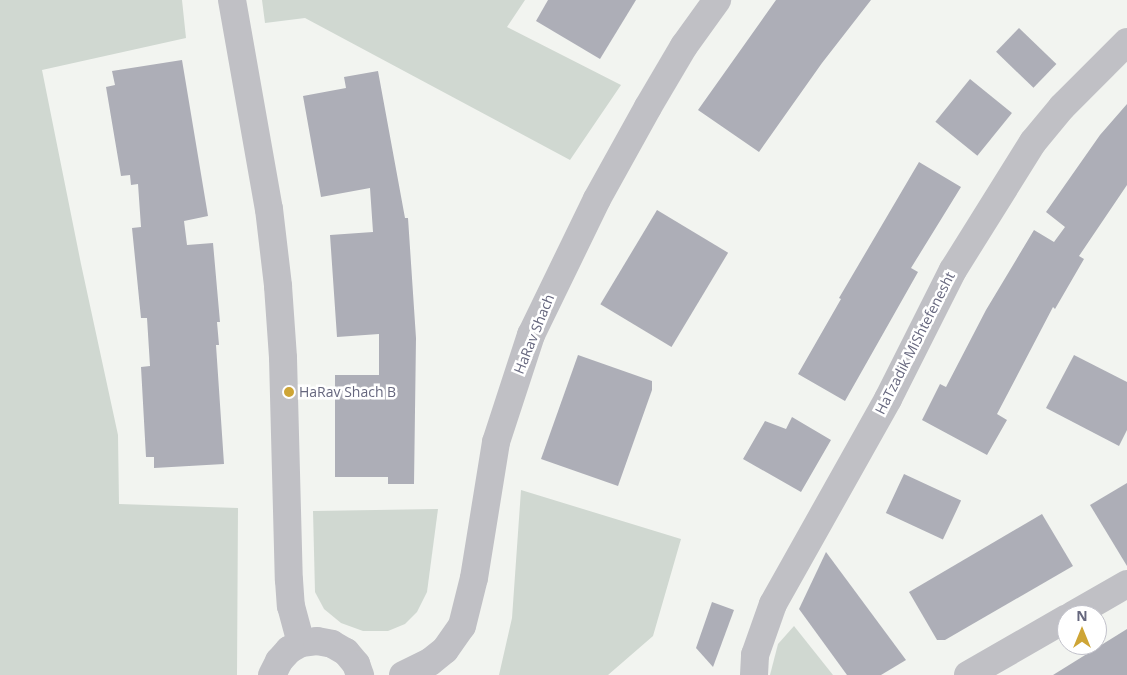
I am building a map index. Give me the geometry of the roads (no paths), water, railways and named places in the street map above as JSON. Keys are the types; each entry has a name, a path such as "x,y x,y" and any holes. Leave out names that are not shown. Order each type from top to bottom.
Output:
{"street":[{"path":"232,0 269,209 278,286 284,358 289,580 291,606 301,644"},
{"name":"HaRav Shach","path":"403,675 430,662 445,650 462,626 474,578 496,442 531,335 588,217 648,107 684,46 717,0"},
{"name":"HaTzadik MiShtefenesht","path":"754,675 755,655 773,604 888,398 952,270 1032,142 1068,101 1127,42"},
{"path":"1090,605 1127,584"},
{"path":"968,675 1057,624"},
{"path":"272,675 279,660 289,650 301,644 317,641 332,644 346,652 356,664 360,675"}],"place":[{"name":"HaRav Shach B","path":"289,392"}]}
